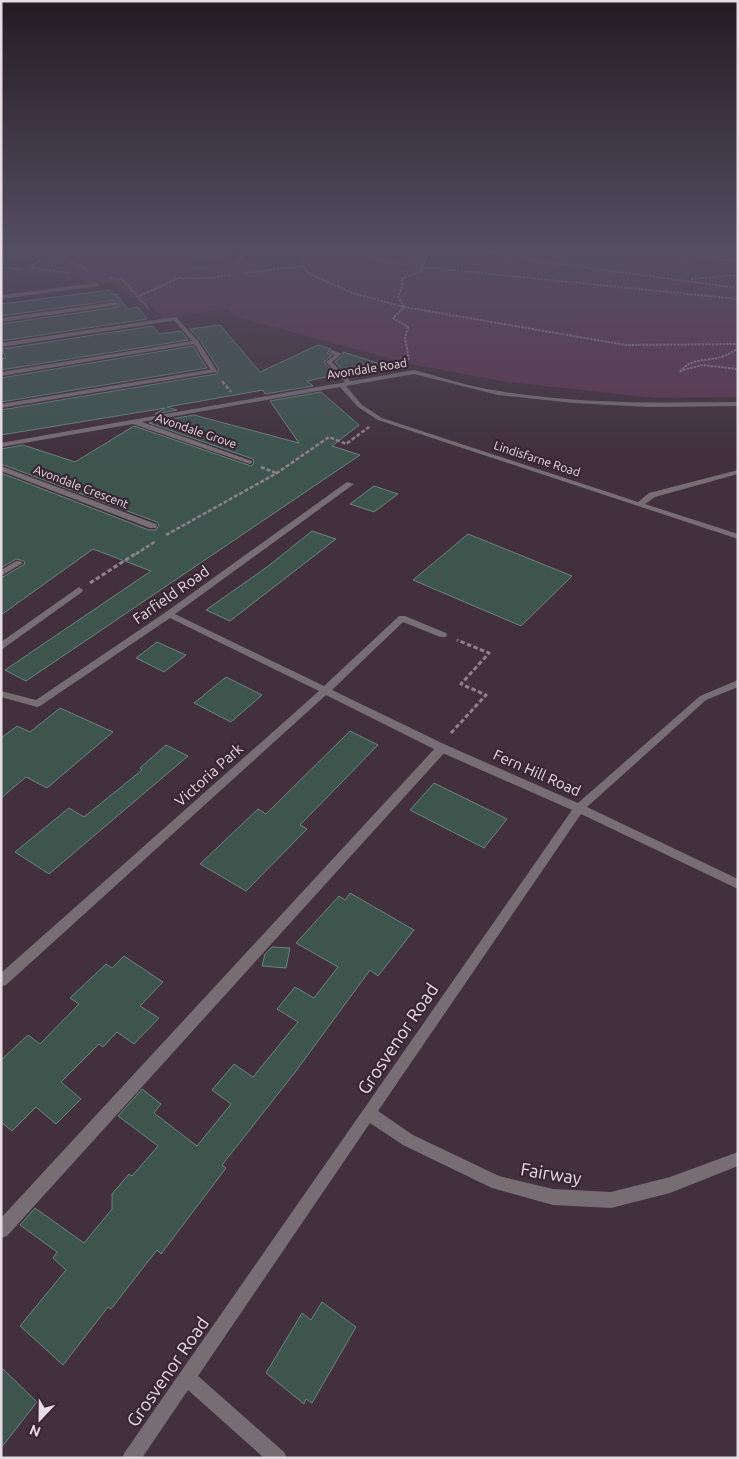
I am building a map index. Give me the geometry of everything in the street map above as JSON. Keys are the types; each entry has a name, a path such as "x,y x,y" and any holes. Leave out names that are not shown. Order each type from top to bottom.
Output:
{"street":[{"path":"1,345 175,319"},
{"path":"1,406 214,371 196,342 176,319"},
{"path":"1,374 196,342"},
{"path":"332,352 338,354 329,362 349,382"},
{"name":"Avondale Road","path":"1,445 414,372 498,393 572,401 649,405 738,404"},
{"name":"Lindisfarne Road","path":"341,384 360,406 380,419 738,537"},
{"name":"Avondale Grove","path":"134,422 250,462"},
{"name":"Avondale Crescent","path":"1,468 153,526"},
{"path":"640,504 652,495 738,472"},
{"name":"Farfield Road","path":"1,694 36,704 169,614 350,484"},
{"path":"1,574 18,562"},
{"path":"1,647 79,590"},
{"name":"Fern Hill Road","path":"169,614 440,748 579,808 738,884"},
{"name":"Victoria Park","path":"1,981 325,691 402,618 443,635"},
{"name":"Grosvenor Road","path":"131,1458 370,1114 579,808 703,698 738,683"},
{"path":"1,1230 440,748"},
{"name":"Fairway","path":"370,1114 408,1140 497,1183 553,1197 611,1200 670,1185 738,1159"},
{"path":"187,1378 278,1458"}],"path":[{"path":"395,319 408,327 405,338 410,364"},
{"path":"477,319 626,346 738,344"},
{"path":"738,349 725,356 690,363 685,365 680,372 702,365 738,369"},
{"path":"214,371 239,402"},
{"path":"79,590 111,568 277,473 329,438 346,444 380,419"},
{"path":"440,748 486,695 461,684 489,653 443,635"}],"shaded area":[{"path":"244,319 738,319 738,397 654,398 507,382 410,364"}],"building":[{"path":"35,319 146,319 1,341 1,324"},
{"path":"220,325 260,372 318,345 331,349 327,353 332,355 324,362 336,375 307,381 313,386 265,394 263,390 167,407 177,410 155,414 165,408 1,435 1,410 216,374 219,370 200,340 190,329"},
{"path":"153,326 159,334 181,331 188,340 1,370 1,359 6,358 2,349"},
{"path":"193,346 207,368 1,402 1,378"},
{"path":"343,352 387,366 345,373 335,362 343,355"},
{"path":"321,392 359,425 332,446 360,455 26,681 5,670 151,571 93,549 1,615 1,578 25,564 24,561 16,559 1,568 1,473 149,530 156,530 159,525 157,522 1,464 1,449 23,445 75,462 134,426 251,466 254,463 253,459 149,423 194,415 299,443 270,401"},
{"path":"374,486 398,494 374,512 350,504"},
{"path":"312,531 336,539 230,621 206,610 267,567"},
{"path":"468,534 572,576 521,626 413,580"},
{"path":"157,642 186,655 164,672 136,658"},
{"path":"226,677 262,695 231,722 194,703"},
{"path":"60,708 113,732 47,788 26,777 1,798 1,738 17,726 30,732"},
{"path":"350,731 378,745 300,825 307,829 246,891 200,864 258,809 266,814"},
{"path":"166,745 188,756 49,874 15,852 69,808 84,817 142,770 140,768"},
{"path":"434,783 507,819 484,848 410,810"},
{"path":"350,893 414,930 378,976 370,970 296,1071 222,1165 226,1168 161,1254 157,1250 111,1309 108,1307 63,1365 20,1326 66,1270 53,1258 57,1252 20,1225 35,1208 84,1243 112,1209 112,1194 129,1174 132,1176 158,1146 118,1116 142,1089 161,1104 154,1113 197,1146 231,1104 212,1090 234,1064 253,1077 298,1022 277,1009 295,987 314,998 338,967 296,943 339,896 345,900"},
{"path":"272,947 290,948 286,968 262,966 265,954"},
{"path":"124,956 163,982 140,1006 159,1018 134,1044 117,1032 103,1047 99,1044 61,1082 81,1099 56,1124 36,1107 12,1131 1,1122 1,1060 28,1035 40,1044 79,1004 70,998 106,964 112,968"},
{"path":"322,1302 356,1327 312,1403 306,1399 304,1404 266,1373 302,1313 311,1320"},
{"path":"1,1367 37,1402 1,1448"}]}
